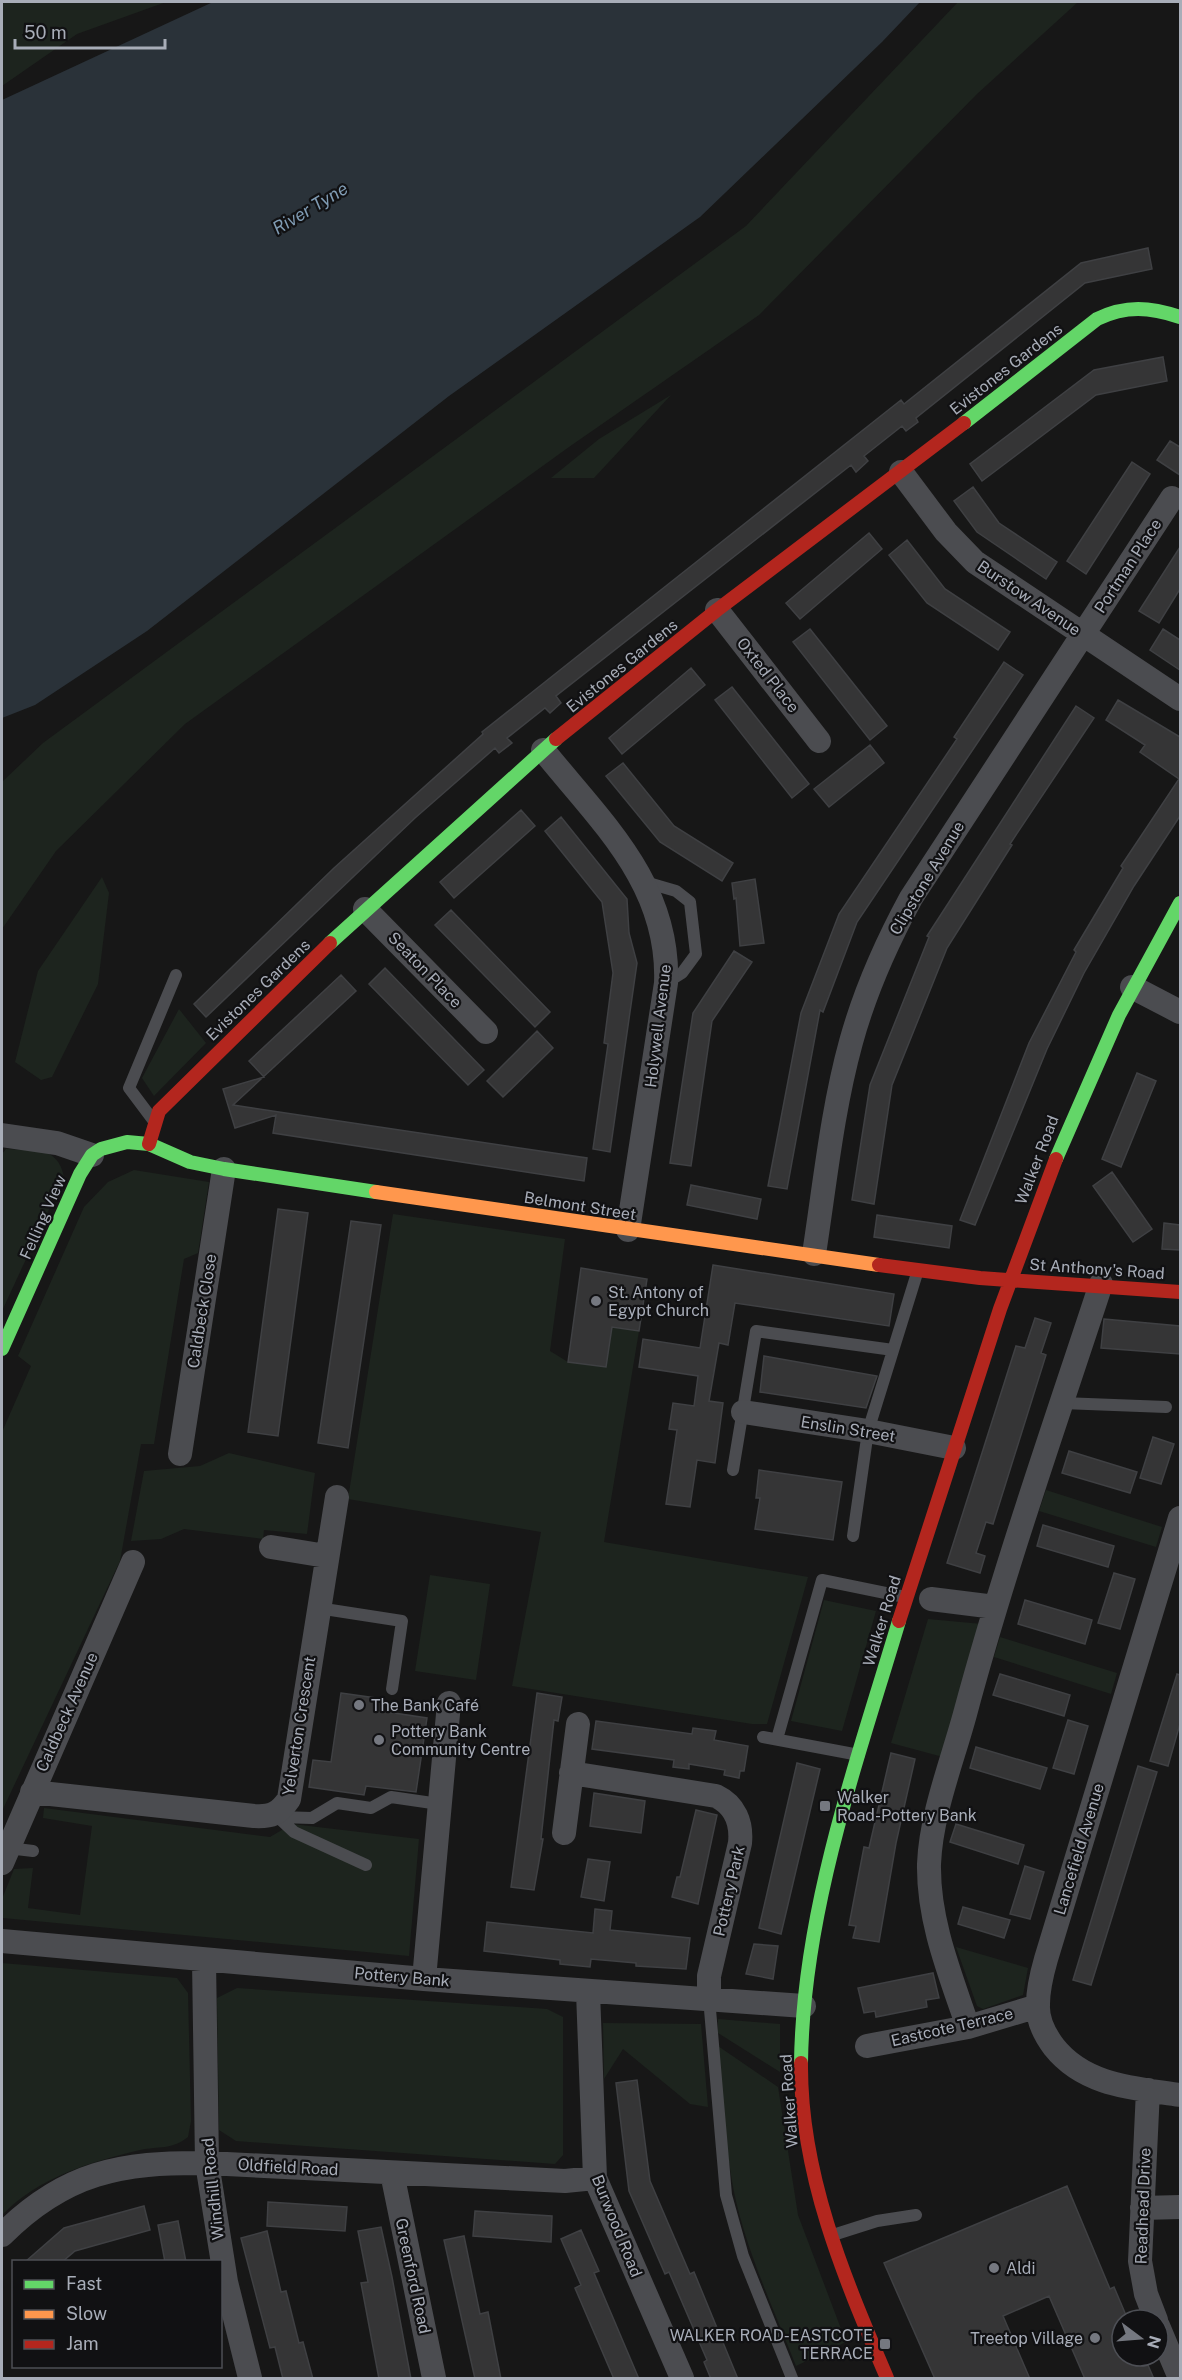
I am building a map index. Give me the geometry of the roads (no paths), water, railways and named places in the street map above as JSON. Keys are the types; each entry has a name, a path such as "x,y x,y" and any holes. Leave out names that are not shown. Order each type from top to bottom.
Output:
{"street":[{"name":"Evistones Gardens","path":"149,1144 159,1111 365,909 543,750 717,610 901,472 1097,319 1120,308 1132,306 1154,308 1180,317"},
{"name":"Burstow Avenue","path":"901,472 946,532 975,562 1180,699"},
{"name":"Portman Place","path":"1083,635 1172,498"},
{"name":"Oxted Place","path":"717,610 819,741"},
{"name":"Clipstone Avenue","path":"814,1254 840,1088 854,1031 878,963 910,898 1083,635"},
{"name":"Holywell Avenue","path":"543,750 621,846 645,882 653,899 666,944 666,983 628,1230"},
{"name":"Walker Road","path":"887,2379 829,2236 811,2164 802,2093 804,2006 818,1918 860,1755 906,1598 1010,1279 1066,1129 1132,987 1180,903"},
{"name":"Seaton Place","path":"365,909 486,1032"},
{"path":"1132,987 1180,1012"},
{"path":"2,1135 57,1143 92,1155 113,1144 127,1142 149,1144"},
{"name":"Belmont Street","path":"149,1144 190,1162 225,1169 628,1230 918,1270 1010,1279"},
{"name":"Felling View","path":"2,1349 80,1174 92,1155"},
{"name":"Caldbeck Close","path":"180,1454 225,1169"},
{"name":"St Anthony's Road","path":"1010,1279 1101,1284 1180,1292"},
{"path":"968,2026 933,1914 929,1864 939,1808 995,1607 1101,1284"},
{"name":"Enslin Street","path":"743,1412 868,1431 954,1448"},
{"name":"Yelverton Crescent","path":"32,1792 254,1816 277,1816 289,1799 336,1497"},
{"name":"Lancefield Avenue","path":"1180,1518 1046,1959 1038,2006 1047,2037 1062,2056 1076,2068 1106,2082 1180,2095"},
{"path":"271,1547 326,1556"},
{"name":"Caldbeck Avenue","path":"5,1856 133,1562"},
{"path":"931,1599 995,1607"},
{"path":"424,1979 450,1702"},
{"path":"564,1833 578,1724"},
{"name":"Pottery Park","path":"571,1773 716,1796 724,1799 735,1813 741,1832 740,1843 709,1976 709,1998"},
{"name":"Pottery Bank","path":"2,1941 424,1979 804,2006"},
{"name":"Windhill Road","path":"204,1960 207,2163 226,2282 250,2379"},
{"name":"Burwood Road","path":"588,1992 595,2178 682,2379"},
{"name":"Eastcote Terrace","path":"867,2046 968,2026 1038,2006"},
{"name":"Readhead Drive","path":"1148,2090 1141,2277 1152,2308"},
{"name":"Oldfield Road","path":"2,2235 19,2218 41,2202 81,2180 127,2166 149,2163 207,2163 565,2181 595,2178"},
{"name":"Greenford Road","path":"392,2173 434,2379"},
{"path":"1142,2208 1180,2207"},
{"path":"1170,2355 1180,2379"}],"lane":[{"path":"645,882 676,891 690,902 696,954 682,973 666,983"},
{"path":"155,1124 129,1088 176,975"},
{"path":"853,1536 868,1431 918,1270"},
{"path":"733,1470 756,1331 893,1350"},
{"path":"1062,1403 1166,1407"},
{"path":"777,1738 822,1580 906,1598"},
{"path":"318,1608 402,1621 392,1689"},
{"path":"763,1737 860,1755"},
{"path":"277,1816 312,1818 338,1803 371,1808 391,1797 439,1804"},
{"path":"277,1816 294,1832 366,1865"},
{"path":"5,1856 33,1851"},
{"path":"709,1998 726,2195 743,2256 792,2379"},
{"path":"829,2236 877,2221 916,2215"}],"water":[{"name":"River Tyne","path":"213,2 920,2 882,42 700,217 449,396 147,631 35,705 2,718 2,100"}],"place":[{"name":"St. Antony of Egypt Church","path":"596,1301"},
{"name":"The Bank Café","path":"359,1705"},
{"name":"Pottery Bank Community Centre","path":"379,1740"},
{"name":"Walker Road-Pottery Bank","path":"825,1806"},
{"name":"Aldi","path":"994,2268"},
{"name":"Treetop Village","path":"1095,2338"},
{"name":"WALKER ROAD-EASTCOTE TERRACE","path":"885,2344"}]}
